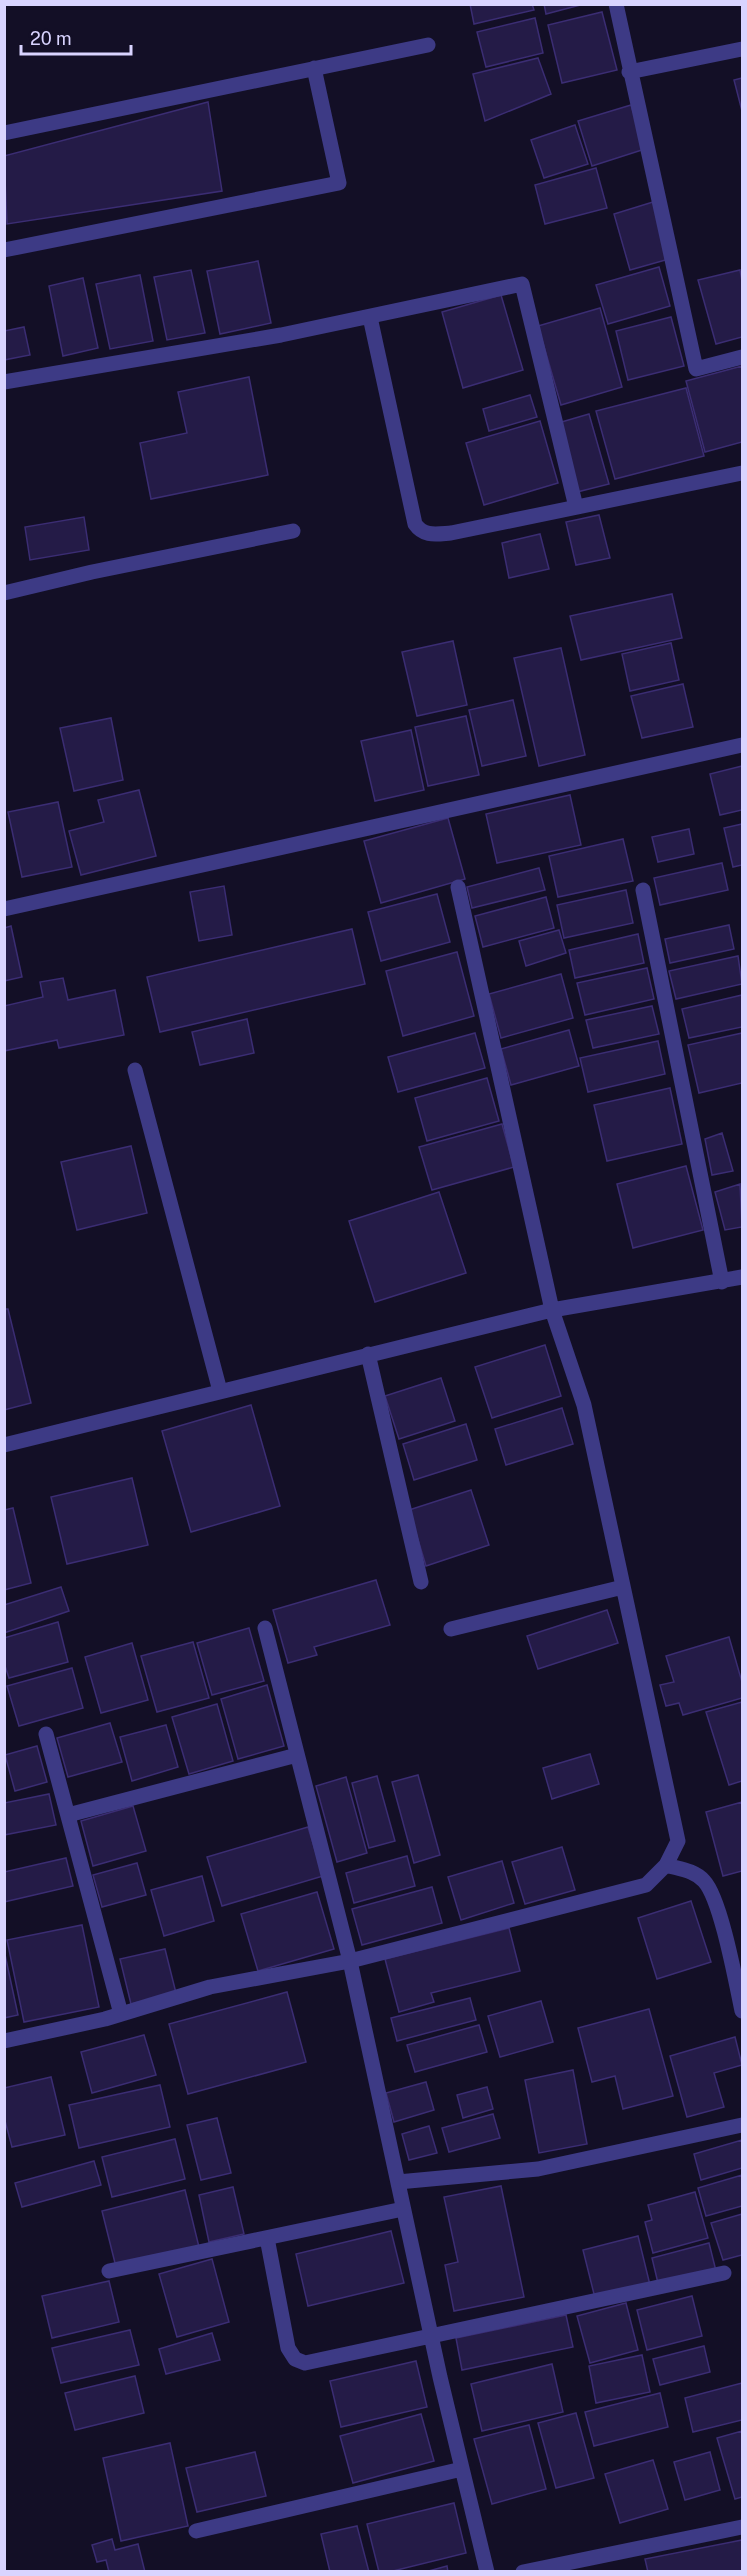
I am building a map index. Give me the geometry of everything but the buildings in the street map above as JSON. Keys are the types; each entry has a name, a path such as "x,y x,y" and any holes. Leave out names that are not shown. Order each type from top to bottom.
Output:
{"street":[{"path":"616,4 629,72 696,369 742,357"},
{"path":"4,133 428,45"},
{"path":"629,72 742,49"},
{"path":"4,250 339,183 314,68"},
{"path":"4,382 281,335 522,284 576,507"},
{"path":"370,316 415,524 420,532 430,535 451,533 742,473"},
{"path":"4,593 92,572 292,531"},
{"path":"4,909 742,745"},
{"path":"4,2041 121,2014 210,1987 350,1961 646,1885 666,1865 678,1841 584,1405 552,1310 458,887"},
{"path":"643,890 722,1282"},
{"path":"135,1070 220,1391"},
{"path":"4,1445 552,1310 742,1277"},
{"path":"368,1354 421,1582"},
{"path":"451,1629 623,1587"},
{"path":"264,1628 350,1961 431,2337 487,2571"},
{"path":"46,1734 121,2014"},
{"path":"68,1815 297,1755"},
{"path":"666,1865 695,1873 706,1882 715,1899 742,2011"},
{"path":"398,2182 538,2169 742,2125"},
{"path":"110,2271 403,2209"},
{"path":"267,2238 288,2349 295,2359 305,2363 724,2273"},
{"path":"196,2531 462,2469"},
{"path":"523,2571 742,2528"}]}
